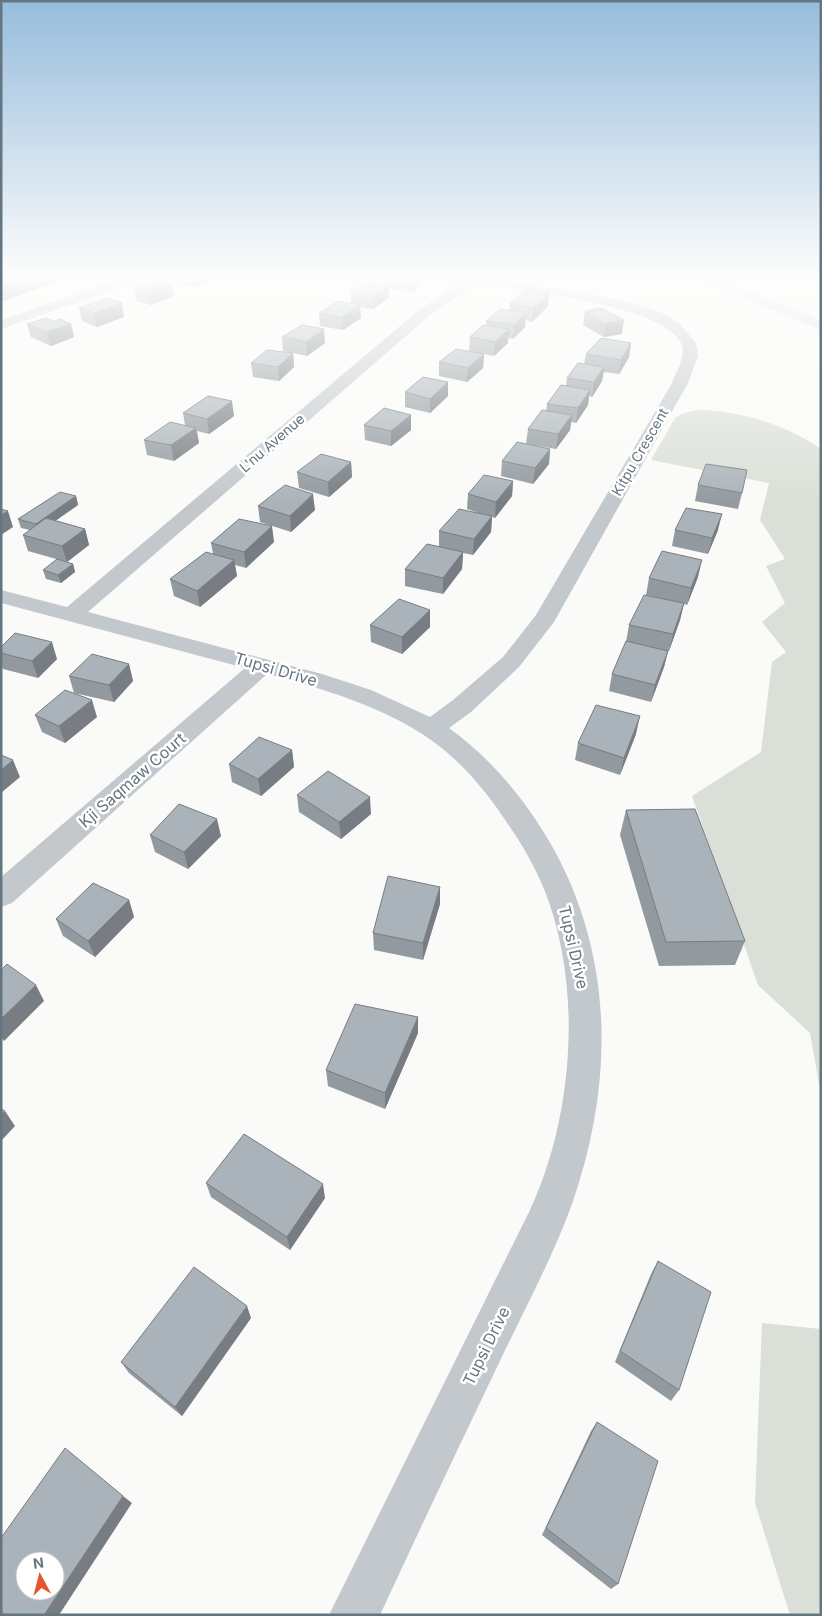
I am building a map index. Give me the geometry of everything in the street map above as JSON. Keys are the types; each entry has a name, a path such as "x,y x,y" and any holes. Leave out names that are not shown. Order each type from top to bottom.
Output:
{"street":[{"name":"L'nu Avenue","path":"72,614 377,353"},
{"name":"Kitpu Crescent","path":"431,728 462,706 511,662 546,617 680,383 690,353"},
{"name":"Tupsi Drive","path":"1,596 263,665 379,702 431,728 454,744 504,796 529,830 554,875 572,925 581,962 587,1040 583,1087 571,1141 553,1202 490,1338 354,1615"},
{"name":"Kji Saqmaw Court","path":"1,895 263,665"}],"shaded area":[{"path":"698,410 730,413 762,420 792,432 821,449 821,1095 810,1033 758,985 692,796 761,752 772,662 786,652 762,622 785,603 766,566 785,559 760,520 769,483 651,460 675,418 684,413"},
{"path":"762,1323 821,1329 821,1615 790,1615 755,1503"}],"building":[{"path":"263,353 293,353 278,367 251,363"},
{"path":"450,353 484,354 468,368 439,362"},
{"path":"587,353 625,353 621,360"},
{"path":"578,363 604,367 594,382 567,378"},
{"path":"423,377 448,382 430,399 405,392"},
{"path":"561,385 590,390 578,408 547,404"},
{"path":"208,396 232,401 207,419 183,413"},
{"path":"384,408 411,415 391,431 364,425"},
{"path":"542,410 572,415 558,434 528,429"},
{"path":"170,422 196,428 171,445 144,440"},
{"path":"517,442 550,449 535,468 502,461"},
{"path":"321,454 351,462 328,482 297,472"},
{"path":"706,464 747,470 742,493 698,485"},
{"path":"484,475 513,481 496,502 468,494"},
{"path":"285,485 313,494 290,516 258,506"},
{"path":"60,492 76,496 36,524 18,519"},
{"path":"686,508 722,514 712,538 675,530"},
{"path":"1,509 8,511 1,515"},
{"path":"459,509 492,516 474,539 439,531"},
{"path":"46,518 85,529 62,546 23,535"},
{"path":"239,519 272,526 244,552 211,543"},
{"path":"427,544 463,552 443,578 405,569"},
{"path":"662,551 702,560 691,588 649,578"},
{"path":"206,552 234,560 197,591 170,579"},
{"path":"57,559 73,564 58,575 43,570"},
{"path":"644,595 684,603 673,634 629,625"},
{"path":"399,599 430,610 402,637 370,625"},
{"path":"15,633 52,642 32,661 1,653 1,647"},
{"path":"626,641 668,651 655,685 612,674"},
{"path":"92,654 129,664 109,685 69,676"},
{"path":"65,690 92,700 59,726 35,715"},
{"path":"596,705 640,716 624,758 578,743"},
{"path":"259,737 292,750 258,779 229,764"},
{"path":"1,755 13,760 1,770"},
{"path":"328,771 370,797 339,822 297,795"},
{"path":"179,804 217,819 184,852 150,835"},
{"path":"695,809 745,941 666,942 626,810"},
{"path":"388,876 440,887 423,943 373,933"},
{"path":"93,883 129,900 88,941 56,919"},
{"path":"7,964 36,985 1,1019 1,970"},
{"path":"355,1004 418,1017 385,1093 326,1070"},
{"path":"244,1134 323,1184 287,1237 206,1183"},
{"path":"658,1261 711,1292 679,1390 620,1351"},
{"path":"194,1267 247,1306 175,1407 121,1362"},
{"path":"597,1422 658,1461 618,1584 546,1528"},
{"path":"65,1448 123,1496 65,1583 65,1551 15,1551 15,1601 53,1601 44,1615 5,1615 1,1612 1,1538"}]}
